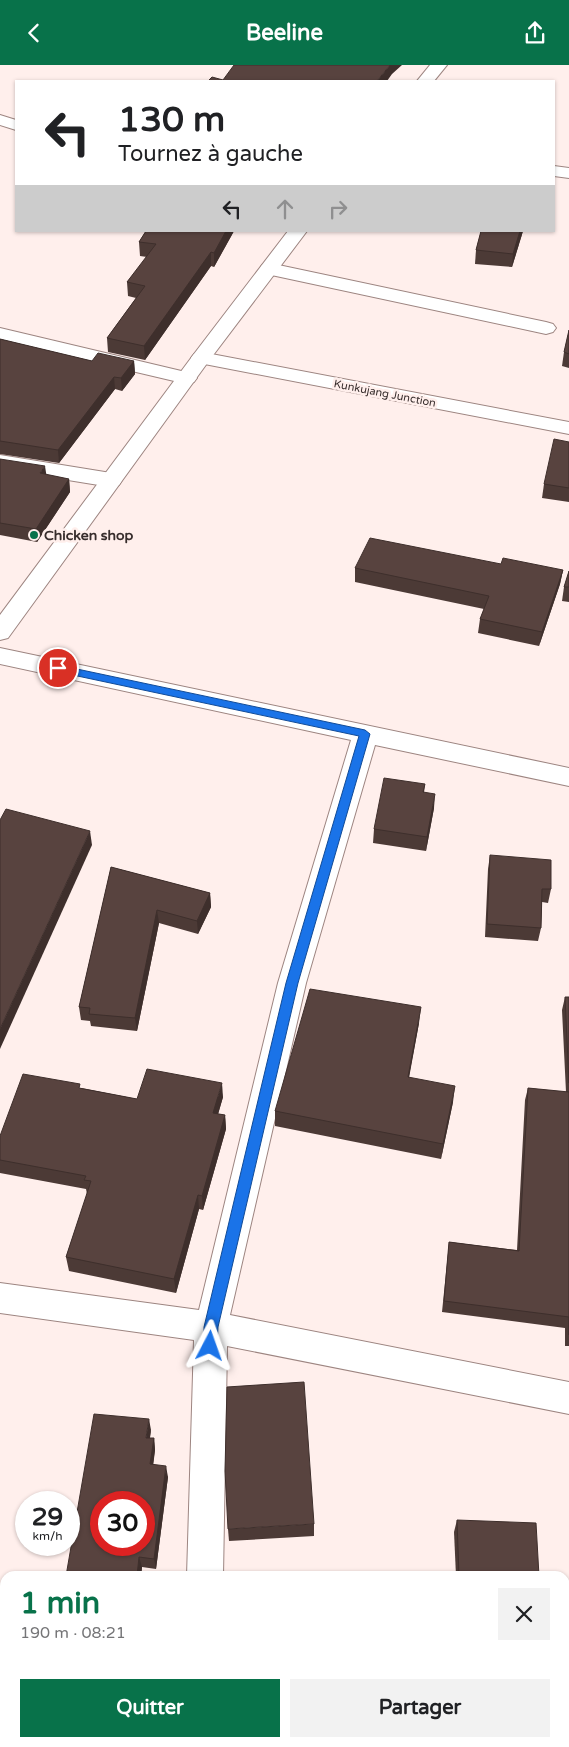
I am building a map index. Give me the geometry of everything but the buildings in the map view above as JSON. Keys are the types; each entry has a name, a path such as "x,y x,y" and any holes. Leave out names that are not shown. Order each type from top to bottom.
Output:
{"street":[{"path":"426,80 439,65"},
{"path":"0,121 15,125"},
{"path":"555,171 569,173"},
{"path":"0,632 201,358 297,232"},
{"path":"269,269 546,328"},
{"path":"0,334 187,378"},
{"name":"Kunkujang Junction","path":"201,358 569,428"},
{"path":"0,462 111,480"},
{"path":"0,656 569,777"},
{"path":"205,1571 211,1327 292,983 365,734"},
{"path":"0,1298 211,1327 569,1398"}],"place":[{"name":"Chicken shop","path":"34,535"}],"route":[{"path":"58,668 365,734 292,983 211,1327 210,1346"}]}
